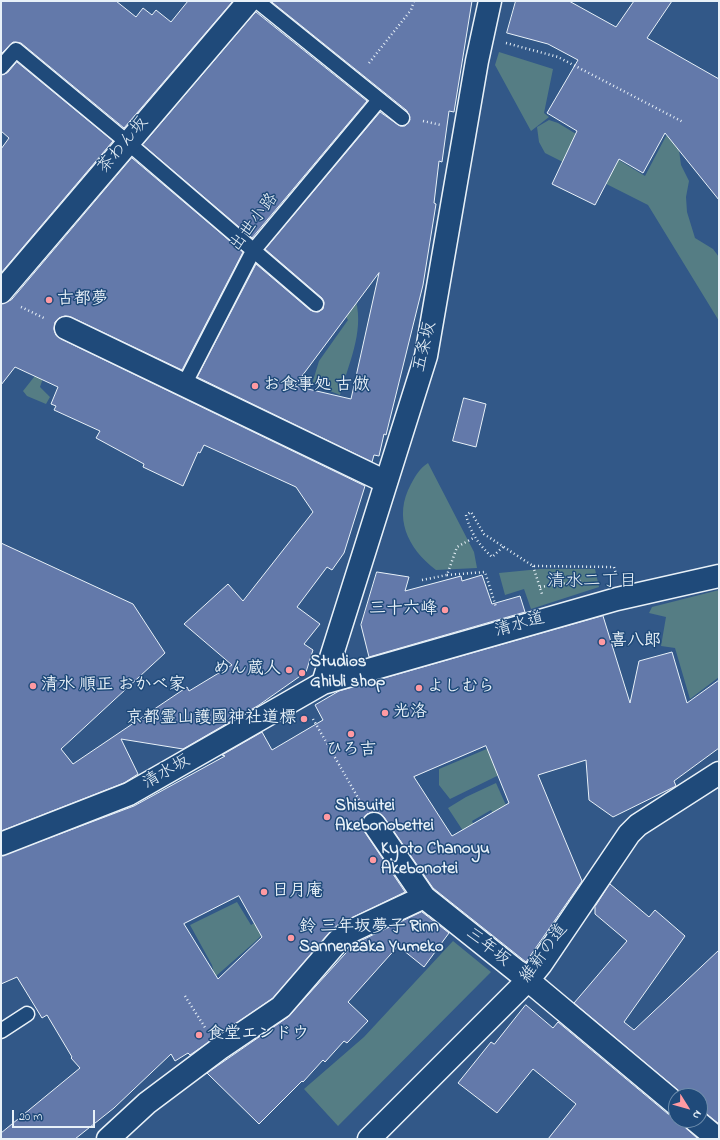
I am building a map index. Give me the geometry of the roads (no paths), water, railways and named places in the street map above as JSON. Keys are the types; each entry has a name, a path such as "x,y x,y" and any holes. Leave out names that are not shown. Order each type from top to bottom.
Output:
{"street":[{"name":"茶わん坂","path":"8,298 127,142 249,1"},
{"name":"五条坂","path":"323,683 426,356 477,61 490,1"},
{"path":"66,328 386,482"},
{"name":"清水道","path":"323,683 617,599 719,576"},
{"name":"清水坂","path":"1,844 129,794 304,703 323,683"},
{"name":"維新の道","path":"369,1139 528,980 541,964 628,834 638,825 719,773"},
{"path":"374,824 424,897 528,980 668,1097"},
{"path":"108,1139 147,1103 281,1007 338,941 347,933 424,897"},
{"path":"705,1128 718,1139"}],"lane":[{"path":"257,1 402,118"},
{"path":"1,67 16,50 127,142 316,304"},
{"name":"出世小路","path":"184,385 253,250 379,100"},
{"path":"1,1031 27,1014"}],"place":[{"name":"古都夢","path":"49,300"},
{"name":"お食事処 古倣","path":"255,386"},
{"name":"三十六峰","path":"445,610"},
{"name":"喜八郎","path":"602,642"},
{"name":"めん蔵人","path":"289,670"},
{"name":"Studios Ghibli shop","path":"302,673"},
{"name":"清水 順正 おかべ家","path":"33,686"},
{"name":"よしむら","path":"419,688"},
{"name":"光洛","path":"385,713"},
{"name":"京都霊山護國神社道標","path":"304,719"},
{"name":"ひろ吉","path":"351,734"},
{"name":"Shisuitei Akebonobettei","path":"327,817"},
{"name":"Kyoto Chanoyu Akebonotei","path":"373,860"},
{"name":"日月庵","path":"264,892"},
{"name":"鈴 三年坂夢子 Rinn Sannenzaka Yumeko","path":"291,938"},
{"name":"食堂エンドウ","path":"199,1035"}],"district":[{"name":"清水二丁目","path":"592,583"}]}
